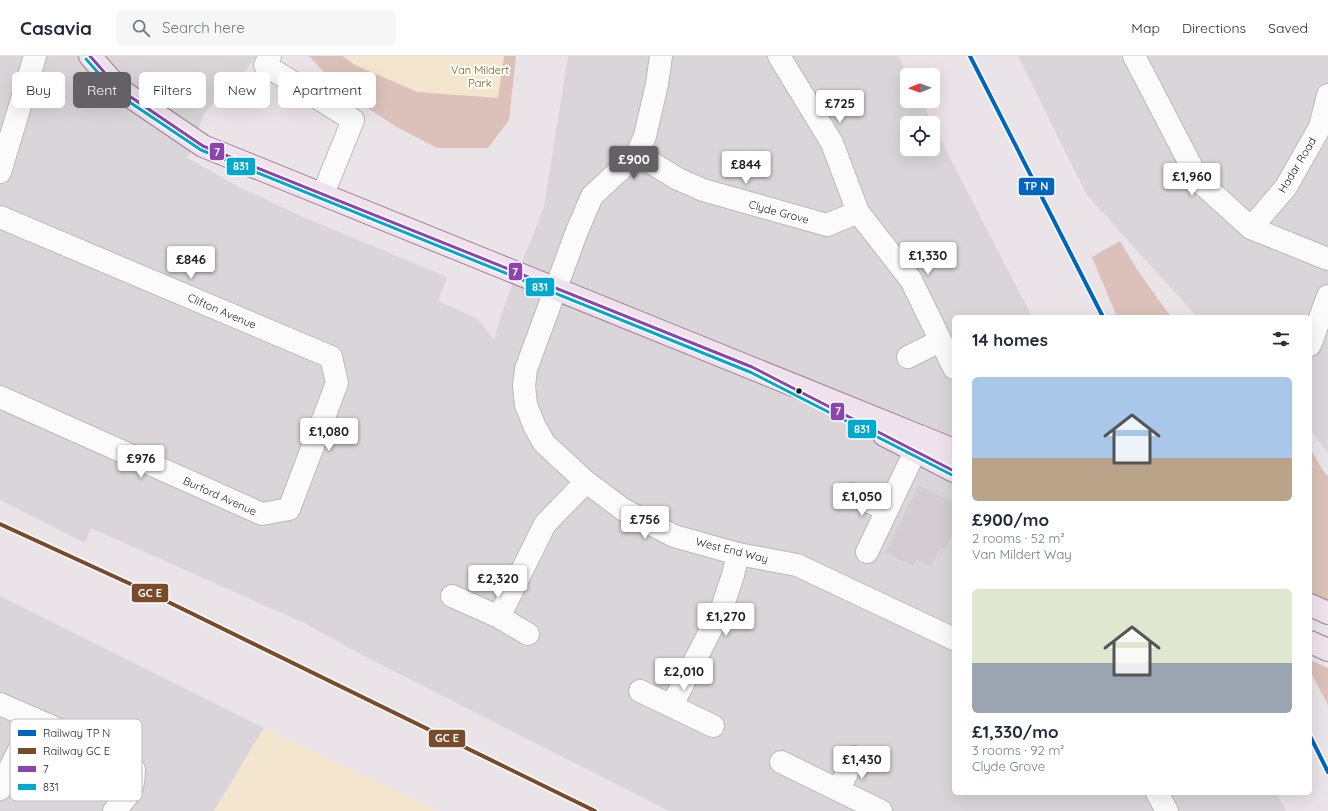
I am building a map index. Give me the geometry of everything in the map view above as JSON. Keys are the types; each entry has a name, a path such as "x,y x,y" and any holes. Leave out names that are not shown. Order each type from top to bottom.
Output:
{"main road":[{"path":"90,56 119,89 203,146 752,367 919,444 952,469"},
{"path":"919,444 952,450"},
{"path":"1312,606 1328,613"},
{"path":"1312,643 1328,650"}],"street":[{"path":"0,172 35,56"},
{"path":"270,56 265,65 353,120 323,194"},
{"path":"637,154 645,136 661,56"},
{"path":"779,56 832,143 858,212 911,280 952,364"},
{"path":"1134,56 1199,181 1251,228 1328,260"},
{"name":"Hadar Road","path":"1251,228 1286,187 1320,127 1328,95"},
{"name":"Clyde Grove","path":"637,154 678,179 702,190 827,225 858,212"},
{"name":"West End Way","path":"637,154 592,196 526,369 524,386 526,405 535,427 544,443 585,481 624,510 674,536 738,554 797,565 952,639"},
{"name":"Clifton Avenue","path":"0,217 331,358 337,383 289,509"},
{"path":"1312,339 1328,296"},
{"path":"908,356 940,341"},
{"name":"Burford Avenue","path":"0,397 262,514 289,509"},
{"path":"867,552 919,444"},
{"path":"499,618 545,524 585,481"},
{"path":"852,494 887,510"},
{"path":"672,705 722,608 738,554"},
{"path":"452,596 499,618 528,634"},
{"path":"640,691 672,705 713,726"},
{"path":"0,704 34,719"},
{"path":"839,790 854,757"},
{"path":"781,762 881,811"},
{"path":"0,789 10,768"},
{"path":"1158,795 1167,811"}],"shaded area":[{"path":"0,56 257,56 244,72 214,72 214,102 204,114 188,158 239,187 310,220 447,277 438,301 478,319 494,340 503,309 544,207 568,56 898,56 904,68 900,68 900,108 924,108 928,116 900,116 900,156 940,156 940,139 1031,315 952,315 952,795 1277,795 1286,811 669,811 366,657 304,623 91,528 85,543 0,500"},
{"path":"1018,56 1328,56 1328,454 1312,431 1312,315 1195,315 1087,195"},
{"path":"0,596 264,728 214,811 0,811"}],"green space":[{"path":"309,56 516,56 509,120 488,148 437,148 395,126 367,108 376,108 376,72 324,72"},
{"name":"Van Mildert Park","path":"343,56 504,56 498,98 417,92 376,74 376,72 371,72 355,65"},
{"path":"1120,241 1138,271 1170,315 1116,315 1092,257"},
{"path":"1312,452 1323,471 1328,476 1328,600 1312,593"},
{"path":"1312,661 1328,668 1328,705 1312,675"},
{"path":"264,728 439,811 214,811"}],"building":[{"path":"919,485 952,502 952,536 945,549 940,547 931,566 916,559 913,566 886,552"}],"transit line":[{"name":"7","path":"90,56 119,89 203,146 752,367 952,470"},
{"path":"970,56 1102,315"},
{"name":"831","path":"86,59 116,93 201,150 750,372 952,475"},
{"path":"0,524 148,592 595,811"},
{"path":"1312,740 1328,772"}]}
